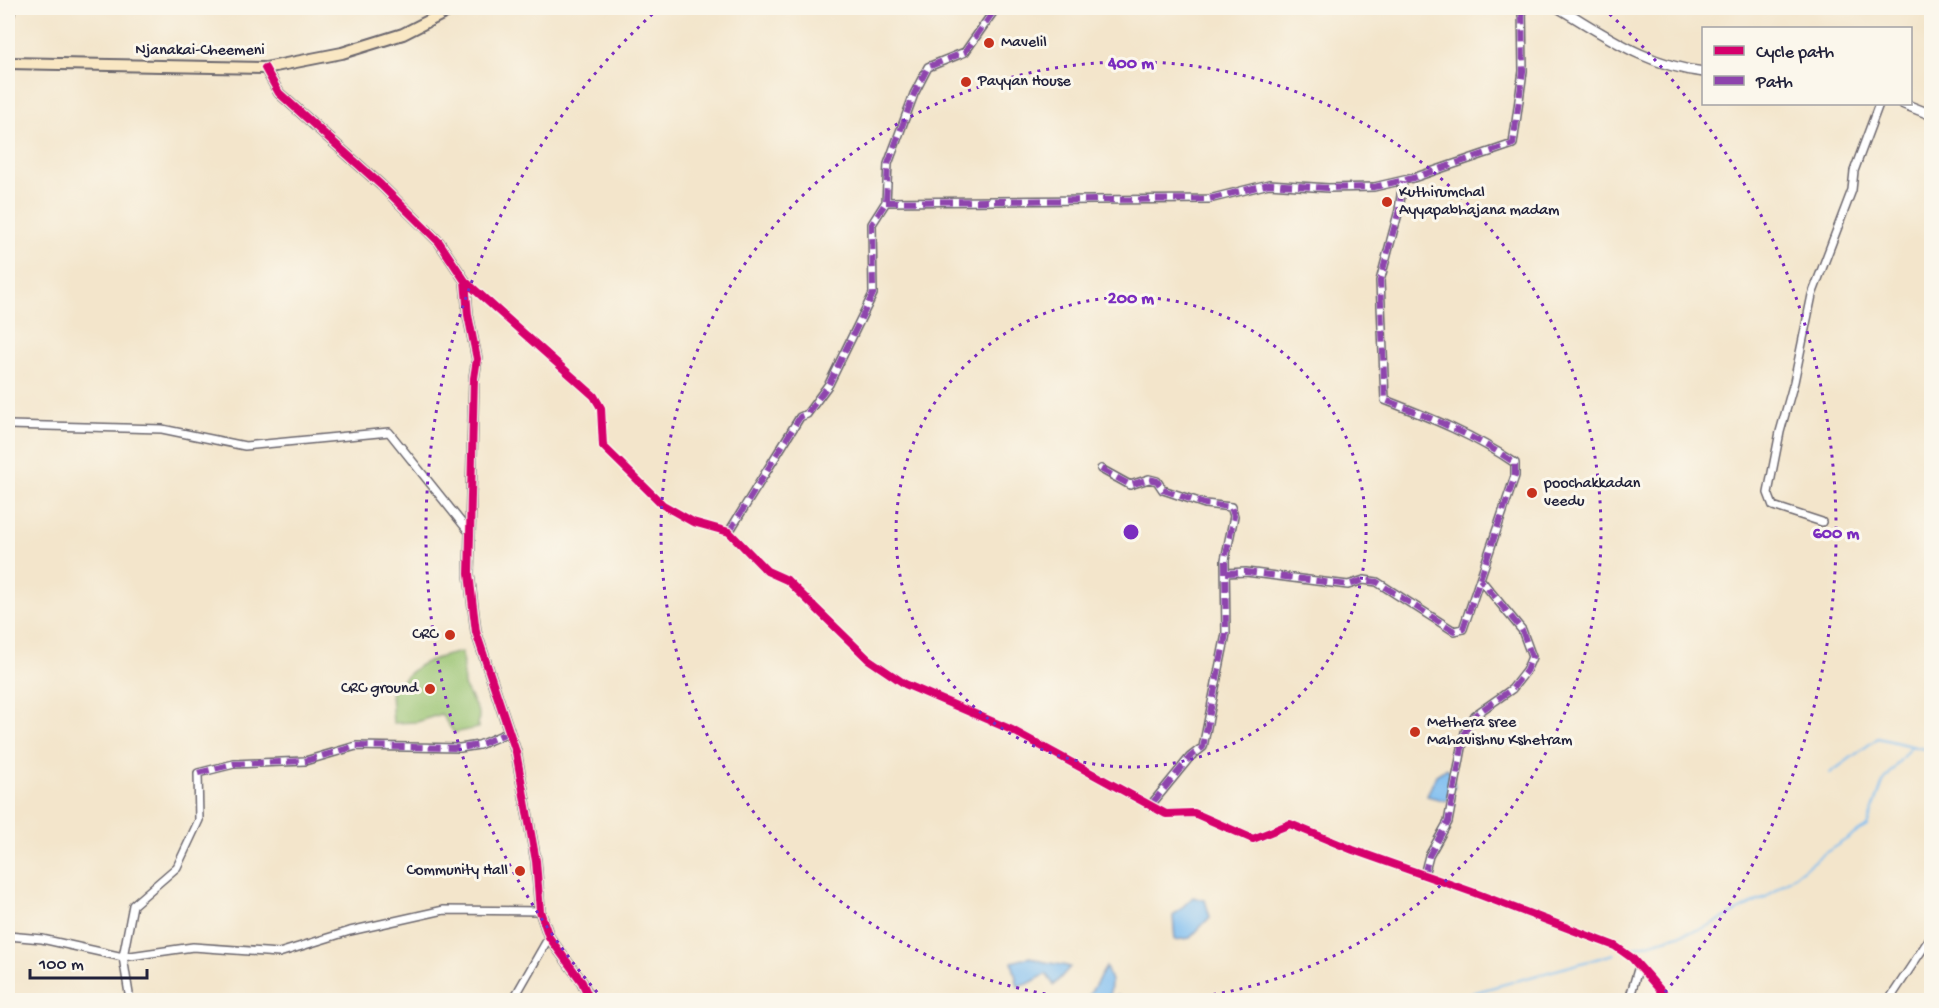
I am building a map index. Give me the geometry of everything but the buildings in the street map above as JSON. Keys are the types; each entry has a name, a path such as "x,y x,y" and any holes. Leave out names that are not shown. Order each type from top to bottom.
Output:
{"main road":[{"name":"Njanakai-Cheemeni","path":"8,63 265,68 342,53 403,34 454,8"}],"street":[{"path":"8,26 12,8"},
{"path":"729,532 800,417 807,414 829,384 873,294 872,224 878,210 886,202 888,164 914,94 928,67 965,52 996,8"},
{"path":"886,202 1209,199 1258,185 1374,187 1403,181 1513,144 1522,71 1522,8"},
{"path":"1559,8 1638,54 1676,69 1702,72"},
{"path":"265,68 279,93 381,185 439,242 465,281 594,396 601,408 603,446 649,494 693,522 729,532 767,571 787,580 868,659 905,684 1012,730 1166,814 1194,813 1253,839 1290,824 1353,850 1615,946 1639,966 1670,1000"},
{"path":"1822,522 1773,506 1768,493 1812,295 1852,190 1854,171 1879,105"},
{"path":"1906,105 1932,116"},
{"path":"1226,573 1246,572 1348,585 1364,580 1377,582 1454,631 1462,629 1515,476 1515,463 1487,443 1444,422 1385,399 1380,281 1399,210 1403,181"},
{"path":"465,281 468,315 477,359 474,378 469,532 469,574 476,632 516,752 530,818 540,911 549,937 582,982 590,1000"},
{"path":"8,425 162,429 245,446 389,432 469,532"},
{"path":"1101,469 1130,485 1149,479 1157,482 1163,490 1174,494 1205,504 1231,507 1234,516 1225,560 1226,634 1203,747 1190,757 1150,806"},
{"path":"1424,875 1429,856 1448,822 1465,732 1475,715 1512,688 1526,671 1532,657 1522,630 1480,579"},
{"path":"130,1000 123,957 133,905 177,867 199,820 198,773 234,764 305,761 356,746 460,748 479,745 509,732"},
{"path":"8,936 42,939 123,957 193,947 279,953 350,931 444,910 540,911"},
{"path":"1889,1000 1932,935"},
{"path":"513,1000 549,937"},
{"path":"1629,1000 1639,966"}],"green space":[{"name":"CRC ground","path":"462,652 464,685 479,714 478,728 454,733 441,714 417,722 393,723 391,693 407,675 429,661"}],"water":[{"path":"1447,768 1452,773 1455,787 1446,801 1427,796 1436,775"},
{"path":"1193,897 1205,900 1210,917 1190,938 1175,940 1173,916"},
{"path":"1030,957 1070,967 1054,985 1046,974 1028,984 1018,986 1012,962"},
{"path":"1106,967 1111,981 1110,996 1119,996 1119,1000 1091,1000 1089,995"}],"waterway":[{"path":"1830,773 1878,738 1932,751"},
{"path":"1630,949 1704,928 1766,897 1822,855 1867,826 1883,782 1912,745"},
{"path":"1447,1000 1614,954"}],"marked path":[{"path":"729,532 800,417 807,414 829,384 873,294 872,224 886,202 888,164 914,94 928,67 965,52 996,8"},
{"path":"886,202 1209,199 1269,184 1328,188 1374,187 1413,178 1513,144 1523,71 1522,8"},
{"path":"1226,573 1246,572 1348,585 1364,580 1377,582 1454,631 1463,629 1515,476 1515,463 1436,420 1385,400 1380,281 1399,210 1403,181"},
{"path":"1101,469 1130,485 1149,479 1157,481 1163,490 1205,504 1231,507 1234,516 1225,560 1226,634 1203,747 1190,757 1150,806"},
{"path":"1424,875 1429,856 1448,822 1465,732 1475,715 1512,689 1526,671 1532,657 1522,630 1480,579"},
{"path":"198,773 234,764 305,761 356,746 460,748 479,745 509,732"}],"cycle path":[{"path":"265,68 279,93 381,185 439,242 465,281 468,315 477,359 474,378 469,574 476,632 516,752 536,861 540,911 549,937 582,982 590,1000"},
{"path":"465,281 594,396 601,408 603,446 663,505 693,522 729,532 767,571 787,580 868,659 905,684 1012,730 1166,814 1194,813 1253,839 1290,824 1353,850 1615,946 1632,958 1669,1000"}],"place":[{"name":"Mavelil","path":"989,43"},
{"name":"Payyan House","path":"966,82"},
{"name":"Kuthirumchal Ayyapabhajana madam","path":"1387,202"},
{"name":"poochakkadan veedu","path":"1532,493"},
{"name":"CRC","path":"450,635"},
{"name":"CRC ground","path":"430,689"},
{"name":"Methera sree Mahavishnu Kshetram","path":"1415,732"},
{"name":"Community Hall","path":"520,871"}]}
